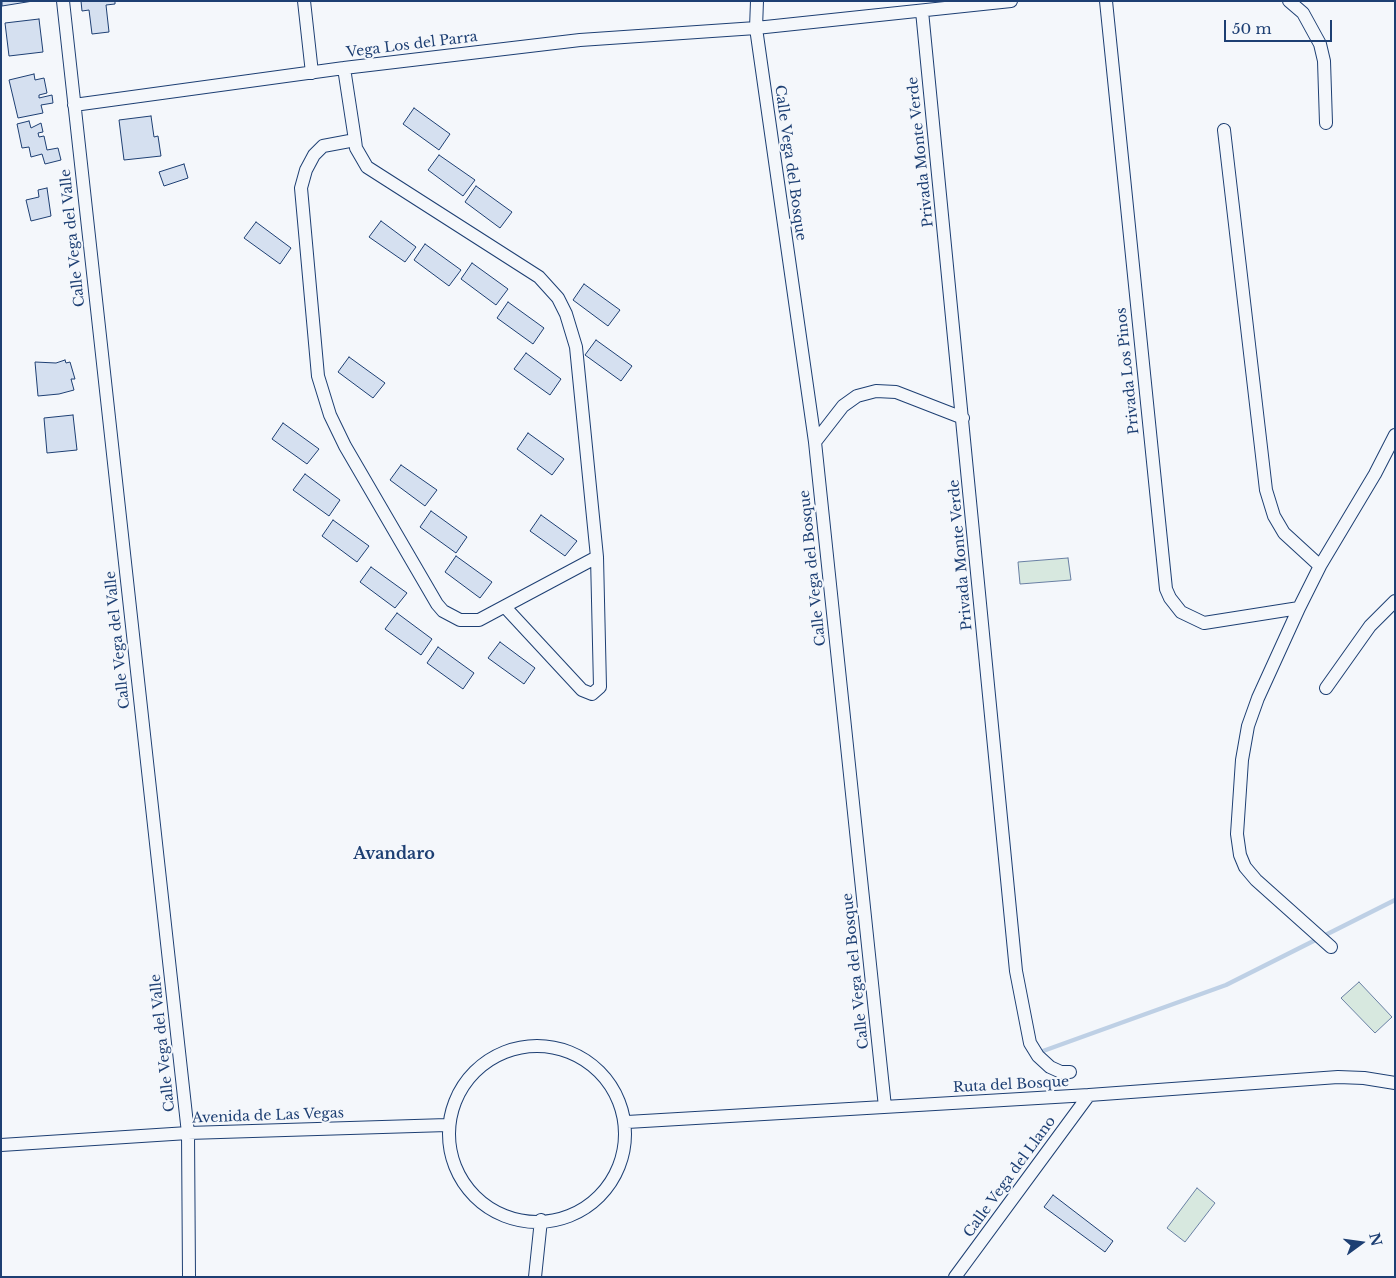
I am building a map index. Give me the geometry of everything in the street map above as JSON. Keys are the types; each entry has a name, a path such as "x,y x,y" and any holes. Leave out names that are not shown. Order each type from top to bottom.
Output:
{"street":[{"name":"Calle Vega del Valle","path":"63,1 188,1133 190,1277"},
{"path":"304,1 312,72"},
{"name":"Calle Vega del Bosque","path":"757,1 756,28 815,442 885,1107"},
{"name":"Vega Los del Parra","path":"74,105 312,72 580,40 756,28 1011,1"},
{"name":"Privada Los Pinos","path":"1106,1 1166,589 1170,598 1181,612 1204,623 1299,608"},
{"path":"1290,1 1303,13 1320,44 1324,62 1326,123"},
{"name":"Privada Monte Verde","path":"922,11 963,418 1010,922 1022,1011 1030,1043 1038,1056 1050,1067 1062,1072 1070,1072"},
{"path":"344,68 358,155 372,172 539,276 558,298 566,314 576,347 597,557 600,687 592,694 582,690 505,607"},
{"path":"1224,130 1266,490 1274,516 1284,533 1320,566"},
{"path":"355,140 323,146 310,162 301,188 318,376 323,396 345,446 437,604 451,616 470,621 479,620 597,557"},
{"path":"815,442 842,406 857,396 876,391 896,392 963,418"},
{"path":"1330,948 1256,880 1245,867 1240,855 1237,834 1242,760 1248,726 1264,684 1299,608 1320,566 1375,474 1395,435"},
{"path":"1326,688 1370,626 1395,601"},
{"path":"523,1048 552,1048 580,1056 603,1072 619,1095 627,1122 623,1159 604,1191 572,1213 541,1220 509,1217 486,1207 468,1192 454,1172 447,1149 447,1125 455,1098 472,1075 495,1058 523,1048"},
{"name":"Ruta del Bosque","path":"627,1122 1089,1095 1338,1077 1364,1078 1395,1083"},
{"name":"Calle Vega del Llano","path":"955,1277 1089,1095"},
{"name":"Avenida de Las Vegas","path":"1,1145 188,1133 447,1125"},
{"path":"536,1277 541,1220"}],"shaded area":[{"path":"1068,558 1071,580 1020,584 1018,562"},
{"path":"1359,982 1392,1017 1375,1033 1341,998"},
{"path":"1197,1188 1215,1203 1185,1242 1167,1228"}],"building":[{"path":"2,1 33,1 2,6"},
{"path":"81,1 115,1 115,4 106,5 109,32 92,34 89,10 82,11"},
{"path":"39,19 43,52 9,56 5,23"},
{"path":"34,74 35,80 44,78 47,93 39,95 39,98 52,95 53,103 41,105 43,113 18,118 9,80"},
{"path":"414,108 450,134 439,150 403,124"},
{"path":"151,116 154,137 158,136 161,156 124,160 119,120"},
{"path":"29,121 31,128 41,123 43,132 38,133 39,137 44,136 47,150 58,148 61,160 45,164 42,154 31,157 29,147 22,148 17,124"},
{"path":"439,155 475,180 463,196 428,170"},
{"path":"184,164 188,178 164,186 159,172"},
{"path":"476,186 512,212 500,228 465,202"},
{"path":"47,188 51,216 31,221 26,200 39,197 38,190"},
{"path":"381,221 416,247 405,262 369,237"},
{"path":"256,222 291,248 280,264 244,238"},
{"path":"425,244 461,270 449,286 414,260"},
{"path":"472,263 508,289 496,305 461,279"},
{"path":"584,284 620,310 608,326 573,300"},
{"path":"508,302 544,328 533,344 497,318"},
{"path":"596,340 632,366 621,381 585,355"},
{"path":"526,353 561,379 550,395 514,369"},
{"path":"349,357 385,383 373,398 338,372"},
{"path":"65,360 66,363 70,362 75,379 71,379 74,390 38,396 35,362 56,363"},
{"path":"73,415 77,450 47,453 44,418"},
{"path":"283,423 319,449 307,464 272,439"},
{"path":"528,433 564,459 552,475 517,449"},
{"path":"401,465 437,490 425,506 390,480"},
{"path":"305,474 340,500 329,516 293,490"},
{"path":"431,511 467,537 456,553 420,527"},
{"path":"541,515 577,541 565,556 530,531"},
{"path":"333,520 369,546 357,562 322,536"},
{"path":"456,556 492,582 480,598 445,572"},
{"path":"371,567 407,593 395,608 360,582"},
{"path":"397,613 432,639 421,655 385,629"},
{"path":"500,642 535,668 524,684 488,658"},
{"path":"438,647 474,673 463,689 427,663"},
{"path":"1053,1195 1113,1241 1105,1252 1044,1207"}],"waterway":[{"path":"1043,1051 1226,985 1395,900"}],"district":[{"name":"Avandaro","path":"394,854"}]}
